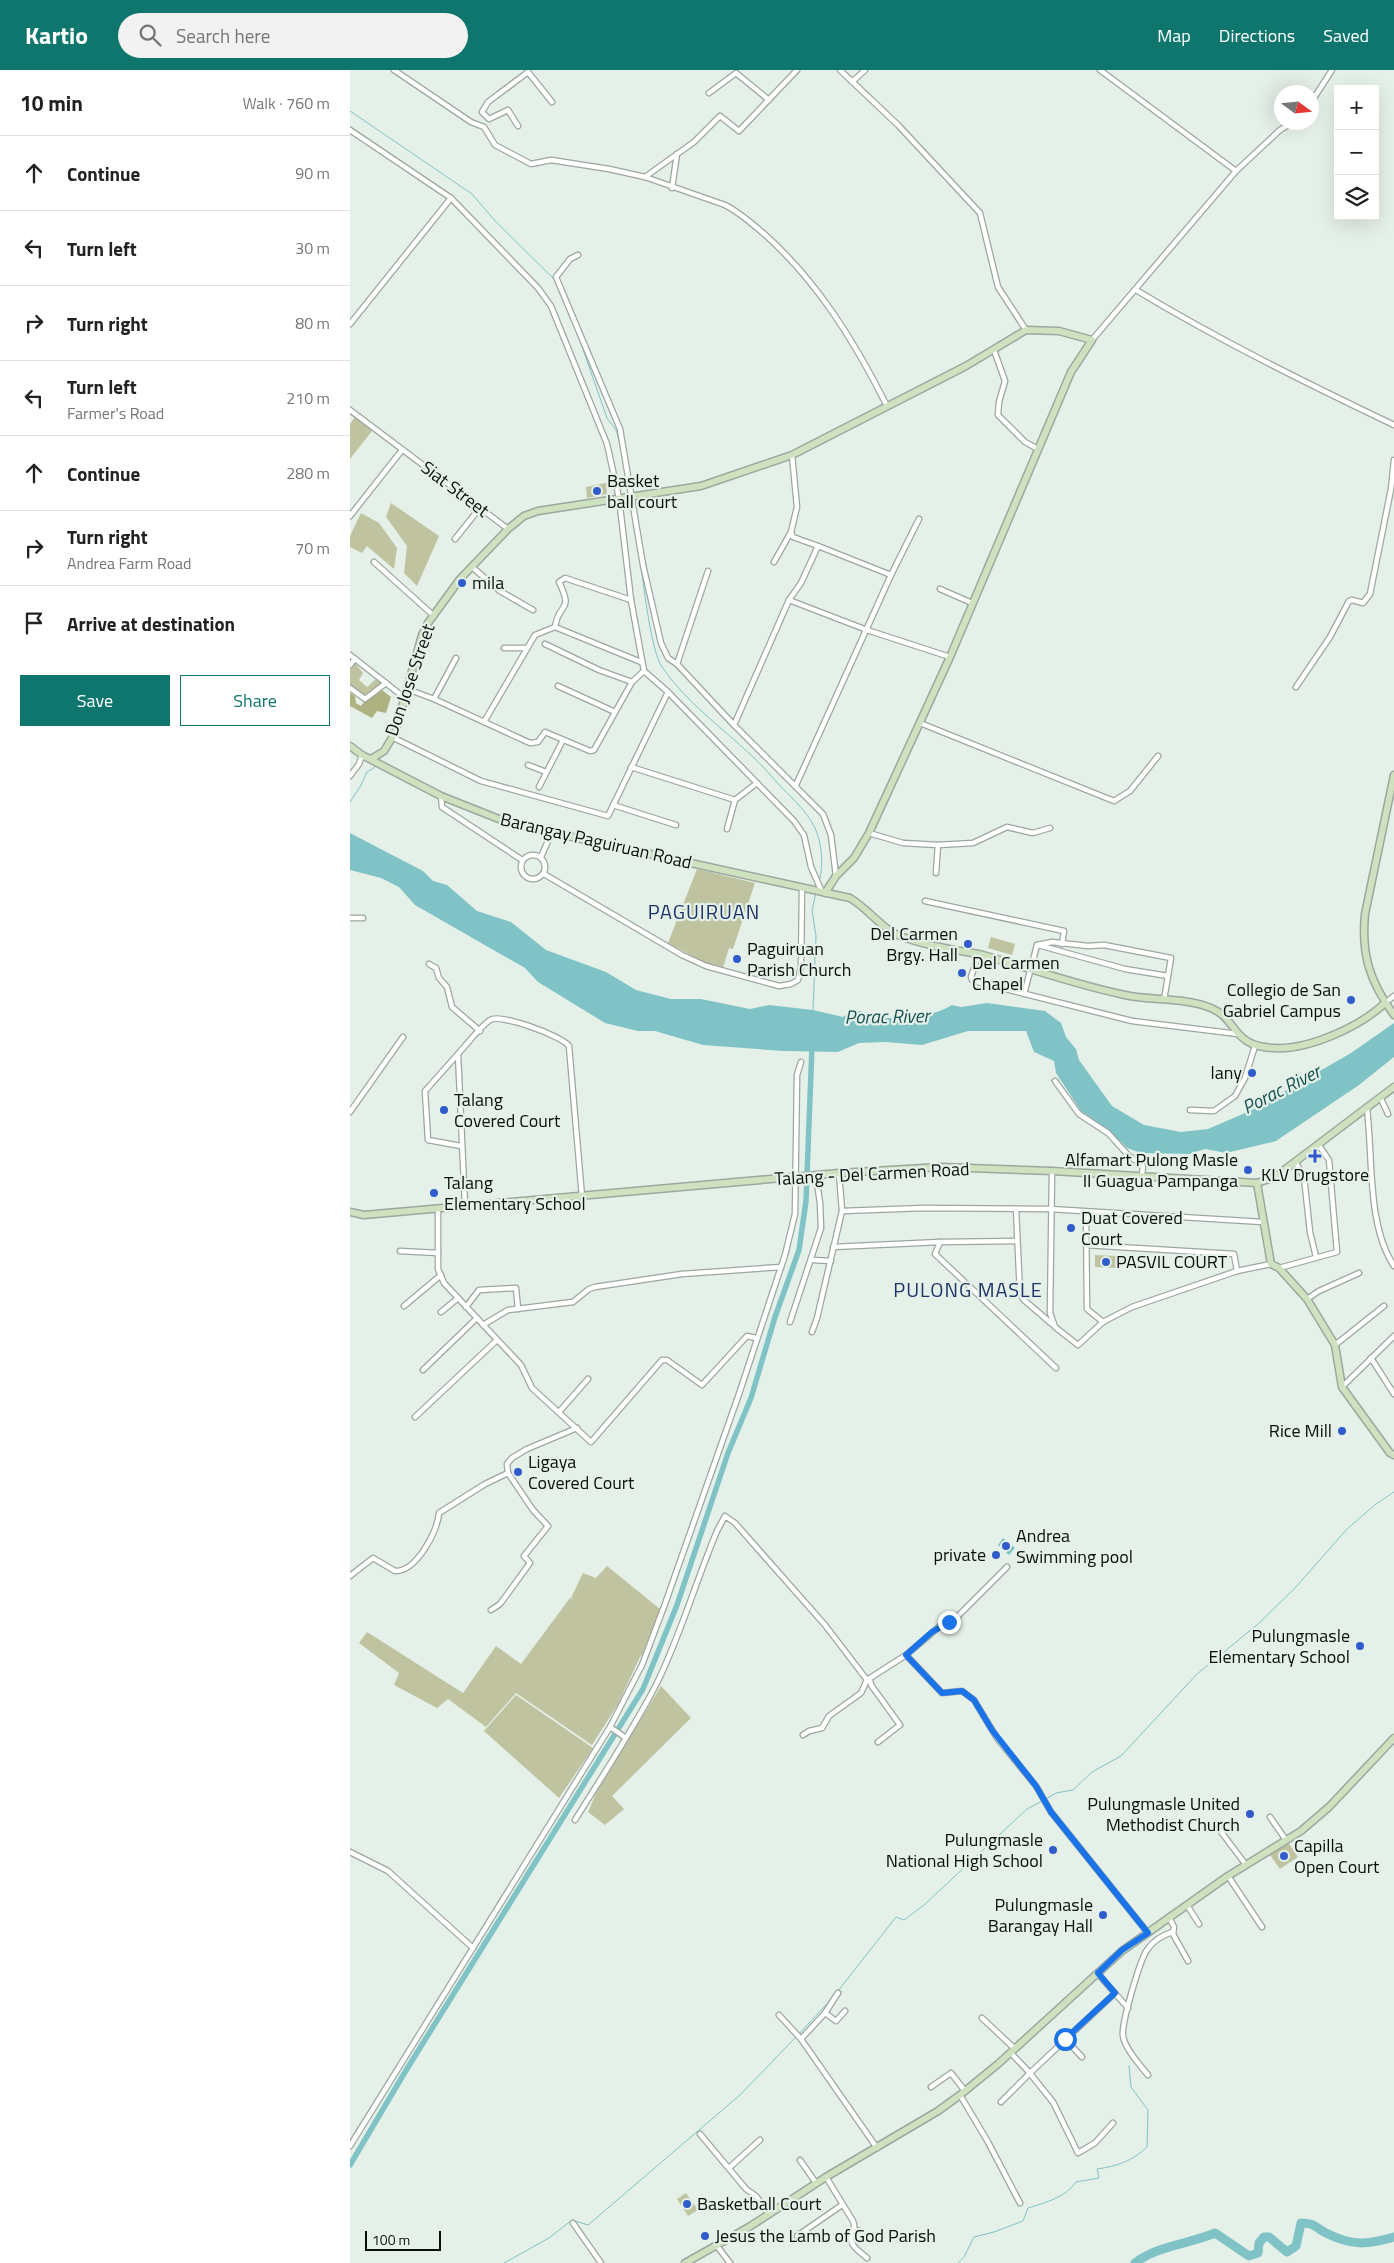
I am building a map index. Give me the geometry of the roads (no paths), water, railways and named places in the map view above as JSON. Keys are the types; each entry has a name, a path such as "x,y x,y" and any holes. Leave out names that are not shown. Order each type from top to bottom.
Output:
{"street":[{"path":"394,70 471,122 484,126 495,144 531,164 551,160 571,162 645,178 725,205 737,211 777,245 813,284 868,368 887,406"},
{"path":"645,178 694,142 720,116 739,131 797,70"},
{"path":"840,70 898,125 980,213 998,287 1026,330 1059,331 1092,340"},
{"path":"852,82 865,70"},
{"path":"1100,70 1236,171"},
{"path":"1319,90 1332,70"},
{"path":"518,126 508,110 489,119 482,112 488,102 528,72 552,102"},
{"path":"709,93 736,73 769,100"},
{"path":"350,130 451,198 538,288 551,306 607,444 620,498 631,600 644,671 668,692 794,821 804,835 810,867 822,891 854,858 869,833 950,657 1071,372 1092,340 1236,171 1280,130"},
{"path":"672,188 677,154"},
{"path":"350,324 451,198"},
{"path":"578,255 570,259 556,277 620,429 643,565 661,643 668,658 677,664 734,725 823,814 831,835 836,876"},
{"path":"1136,290 1191,323 1303,382 1394,425"},
{"name":"Don Jose Street","path":"371,759 384,751 392,737 422,635 460,579 508,529 524,516 538,511 701,486 792,455 994,350 1026,330"},
{"path":"994,350 1005,381 999,402 998,415 1025,442 1038,449"},
{"name":"Siat Street","path":"350,410 508,529"},
{"path":"350,516 402,450"},
{"path":"774,562 791,532 797,507 792,455"},
{"path":"1296,688 1330,637 1349,601 1363,603 1370,594 1394,460"},
{"path":"455,539 479,509"},
{"path":"796,785 891,575 919,519"},
{"path":"791,532 793,537 891,575"},
{"path":"734,725 789,600 801,583 818,546"},
{"path":"374,562 434,616"},
{"path":"472,567 500,591 533,610"},
{"path":"677,664 708,571"},
{"path":"555,627 556,618 567,604 559,582 565,578 631,600"},
{"path":"940,589 972,603"},
{"path":"789,600 867,630 950,657"},
{"path":"484,722 534,635 555,627 641,662"},
{"path":"545,644 599,670 632,682"},
{"path":"504,648 527,648"},
{"path":"350,655 405,698"},
{"path":"434,699 456,658"},
{"path":"350,665 355,659"},
{"path":"407,689 434,699 530,743 538,742 545,732 586,751 594,750 632,682 644,671"},
{"path":"350,688 365,699 386,683"},
{"path":"558,686 616,712"},
{"path":"392,737 481,781 608,816 668,692"},
{"path":"920,723 1114,801 1130,792 1158,756"},
{"path":"539,787 563,740"},
{"name":"Barangay Paguiruan Road","path":"350,746 441,796 509,823 850,898 863,906 889,931 902,936 979,954 1125,995 1201,1004 1213,1009 1238,1034 1255,1046"},
{"path":"350,776 359,764 362,754"},
{"path":"528,765 546,772"},
{"path":"631,767 735,800"},
{"path":"1394,775 1365,914 1364,930 1364,947 1368,966 1394,1015"},
{"path":"727,829 735,800 756,783"},
{"path":"441,796 442,807 522,860"},
{"path":"613,805 676,825"},
{"path":"869,833 903,843 938,845 972,844 1006,827 1033,833 1050,828"},
{"path":"541,857 552,832"},
{"path":"936,872 938,845"},
{"path":"531,854 541,857 546,865 544,874 536,880 526,878 521,870 522,860 531,854"},
{"path":"544,874 682,955 706,966 779,986 791,984 798,980 801,967 802,888"},
{"path":"925,900 1064,931 1062,944"},
{"path":"350,918 363,918"},
{"path":"1037,945 1052,942 1104,946 1171,958 1164,1000"},
{"path":"1024,994 1037,945"},
{"path":"1037,945 1125,970 1168,976"},
{"path":"979,954 972,980 1132,1021 1238,1034"},
{"path":"429,964 436,968 439,978 447,987 452,1007 480,1031"},
{"path":"1190,1110 1214,1111 1235,1096 1245,1078 1255,1046 1277,1049 1298,1046 1329,1036 1373,1015 1394,996"},
{"path":"461,1146 428,1140 425,1091 491,1019 499,1017 548,1033 566,1041 569,1046 582,1196"},
{"path":"350,1112 404,1037"},
{"path":"458,1054 465,1206"},
{"path":"350,2146 612,1728 653,1637 736,1402 793,1228 798,1178 797,1075 801,1062"},
{"path":"1055,1082 1079,1114 1108,1133 1128,1155 1143,1166 1142,1176"},
{"name":"Talang - Del Carmen Road","path":"350,1212 364,1214 813,1177 839,1173 941,1167 1052,1171 1257,1183 1270,1180 1381,1099 1394,1087"},
{"path":"1381,1099 1388,1114"},
{"path":"1367,1109 1376,1218 1381,1244 1394,1266"},
{"path":"1279,1268 1336,1252 1329,1160 1318,1144"},
{"path":"1295,1161 1304,1177 1310,1232 1316,1257"},
{"path":"1052,1171 1050,1313 1055,1327"},
{"path":"812,1332 842,1211 839,1173"},
{"path":"790,1322 821,1228 820,1203 813,1177"},
{"path":"1257,1183 1271,1264"},
{"path":"438,1208 438,1269 444,1283 520,1365 532,1388 591,1442 662,1360 666,1360 702,1385 747,1336 756,1338"},
{"path":"842,1211 924,1208 1050,1209 1264,1222"},
{"path":"1016,1209 1020,1294 1024,1300 1078,1345 1103,1322 1132,1307 1237,1271 1271,1264 1279,1268 1306,1299 1335,1345 1342,1387 1394,1455"},
{"path":"1086,1212 1087,1309 1103,1322"},
{"path":"833,1247 940,1242 1018,1241"},
{"path":"940,1242 935,1254 1056,1368"},
{"path":"1086,1245 1234,1254 1237,1271"},
{"path":"400,1250 438,1253"},
{"path":"812,1260 831,1260"},
{"path":"483,1325 508,1310 573,1302 589,1289 595,1287 682,1274 781,1267"},
{"path":"1306,1299 1359,1273"},
{"path":"404,1306 441,1275"},
{"path":"466,1307 479,1290 516,1288 518,1309"},
{"path":"442,1312 457,1299"},
{"path":"1335,1345 1384,1306"},
{"path":"423,1370 477,1318"},
{"path":"1342,1387 1394,1336"},
{"path":"415,1417 498,1340"},
{"path":"1371,1358 1394,1394"},
{"path":"559,1412 588,1379"},
{"path":"491,1610 500,1604 530,1563 524,1556 548,1526 533,1510 508,1473 507,1464 515,1456 577,1428"},
{"path":"350,1576 373,1558 395,1571 408,1567 434,1533 439,1513 485,1484 508,1473"},
{"path":"575,1820 657,1683 670,1654 716,1531 725,1516 730,1517 736,1523 825,1626 868,1680 900,1725 878,1742"},
{"path":"803,1735 809,1731 822,1728 829,1716 861,1693 868,1680 906,1655 940,1626 954,1620 1007,1567"},
{"path":"906,1655 942,1693 962,1691 974,1700 992,1730 1042,1795 1046,1805 1148,1933"},
{"path":"612,1728 624,1737"},
{"path":"685,2263 717,2246 816,2183 938,2111 963,2093 1013,2051 1122,1950 1228,1876 1301,1831 1329,1807 1394,1738"},
{"path":"1270,1817 1286,1840"},
{"path":"1216,1825 1246,1865"},
{"path":"350,1852 388,1871 473,1948"},
{"path":"1228,1876 1262,1927"},
{"path":"1188,1905 1199,1924"},
{"path":"1169,1917 1174,1927 1172,1932 1188,1961"},
{"path":"1148,2075 1124,2041 1123,2034 1128,2008 1147,1949 1165,1934 1172,1932"},
{"path":"1098,1973 1128,2008"},
{"path":"1001,2102 1115,1993"},
{"path":"800,2038 825,2014 838,1994"},
{"path":"825,2014 836,2021 845,2011"},
{"path":"779,2016 800,2038 877,2148"},
{"path":"982,2018 1013,2051 1053,2102 1078,2153 1095,2143 1113,2123"},
{"path":"1065,2039 1082,2058"},
{"path":"930,2088 951,2073 1020,2203"},
{"path":"700,2134 746,2189 756,2196 769,2214"},
{"path":"729,2168 760,2140"},
{"path":"800,2160 816,2183"},
{"path":"826,2177 842,2205 854,2221 852,2243 867,2258"},
{"path":"797,2236 842,2205"},
{"path":"574,2223 601,2263"},
{"path":"854,2229 862,2232"},
{"path":"717,2246 730,2263"}],"water":[{"path":"350,833 423,871 433,881 447,885 477,911 511,922 546,950 606,972 636,990 671,999 701,999 750,1009 769,1005 813,1010 843,1017 852,1010 871,1013 874,1019 925,1015 943,1010 952,1005 961,1007 987,1003 1045,1011 1061,1023 1066,1037 1076,1049 1079,1060 1112,1106 1144,1125 1181,1132 1208,1129 1252,1110 1351,1053 1394,1023 1394,1057 1359,1085 1276,1141 1226,1153 1205,1149 1189,1154 1141,1153 1127,1148 1107,1129 1081,1111 1056,1073 1054,1061 1034,1052 1026,1031 968,1031 922,1045 885,1042 859,1043 838,1052 783,1051 703,1045 655,1031 638,1031 605,1023 538,982 525,968 415,905 399,887 381,878 350,870"},
{"name":"Andrea Swimming pool","path":"1003,1538 1015,1548 1009,1555 998,1545"}],"waterway":[{"path":"350,111 472,194 496,222 555,280"},
{"path":"578,335 607,418 616,430 621,447"},
{"path":"641,566 651,633 662,667 681,691 755,759 807,815 817,832 820,846 822,861 819,882"},
{"path":"350,802 367,772 374,768 375,764"},
{"path":"813,1010 816,936 812,910 816,893"},
{"path":"350,2165 405,2072 643,1689 677,1605 728,1453 751,1398 775,1317 799,1250 806,1201 812,1046"},
{"path":"1046,1799 1056,1793 1073,1790 1092,1772 1121,1756 1197,1674 1258,1624 1295,1588 1347,1529 1376,1504 1394,1492"},
{"path":"838,1991 896,1917 904,1920 924,1905 1027,1809 1042,1801"},
{"path":"799,2034 834,1996"},
{"path":"504,2263 549,2238 572,2220 588,2225 740,2095 796,2037"},
{"path":"958,2263 964,2257 974,2237 1023,2221 1028,2208 1061,2196 1076,2182 1099,2178 1097,2169 1124,2162 1136,2156 1147,2147 1148,2110 1131,2087 1129,2066"},
{"path":"1135,2263 1143,2257 1163,2249 1215,2233 1249,2256 1258,2253 1259,2243 1264,2237 1269,2237 1287,2252 1296,2246 1301,2223 1312,2225 1335,2237 1352,2242 1367,2243 1394,2237"}],"place":[{"name":"Basket ball court","path":"597,491"},
{"name":"mila","path":"462,583"},
{"name":"Del Carmen Brgy. Hall","path":"968,944"},
{"name":"Paguiruan Parish Church","path":"737,959"},
{"name":"Del Carmen Chapel","path":"962,973"},
{"name":"Collegio de San Gabriel Campus","path":"1351,1000"},
{"name":"lany","path":"1252,1073"},
{"name":"Talang Covered Court","path":"444,1110"},
{"name":"KLV Drugstore","path":"1315,1156"},
{"name":"Alfamart Pulong Masle II Guagua Pampanga","path":"1248,1170"},
{"name":"Talang Elementary School","path":"434,1193"},
{"name":"Duat Covered Court","path":"1071,1228"},
{"name":"PASVIL COURT","path":"1106,1262"},
{"name":"Rice Mill","path":"1342,1431"},
{"name":"Ligaya Covered Court","path":"518,1472"},
{"name":"Andrea Swimming pool","path":"1006,1546"},
{"name":"private","path":"996,1555"},
{"name":"Pulungmasle Elementary School","path":"1360,1646"},
{"name":"Pulungmasle United Methodist Church","path":"1250,1814"},
{"name":"Pulungmasle National High School","path":"1053,1850"},
{"name":"Capilla Open Court","path":"1284,1856"},
{"name":"Pulungmasle Barangay Hall","path":"1103,1915"},
{"name":"Basketball Court","path":"687,2204"},
{"name":"Jesus the Lamb of God Parish","path":"705,2236"}],"district":[{"name":"PAGUIRUAN","path":"704,912"},
{"name":"PULONG MASLE","path":"968,1290"}],"water label":[{"name":"Porac River","path":"887,1016"},
{"name":"Porac River","path":"1281,1089"}]}
